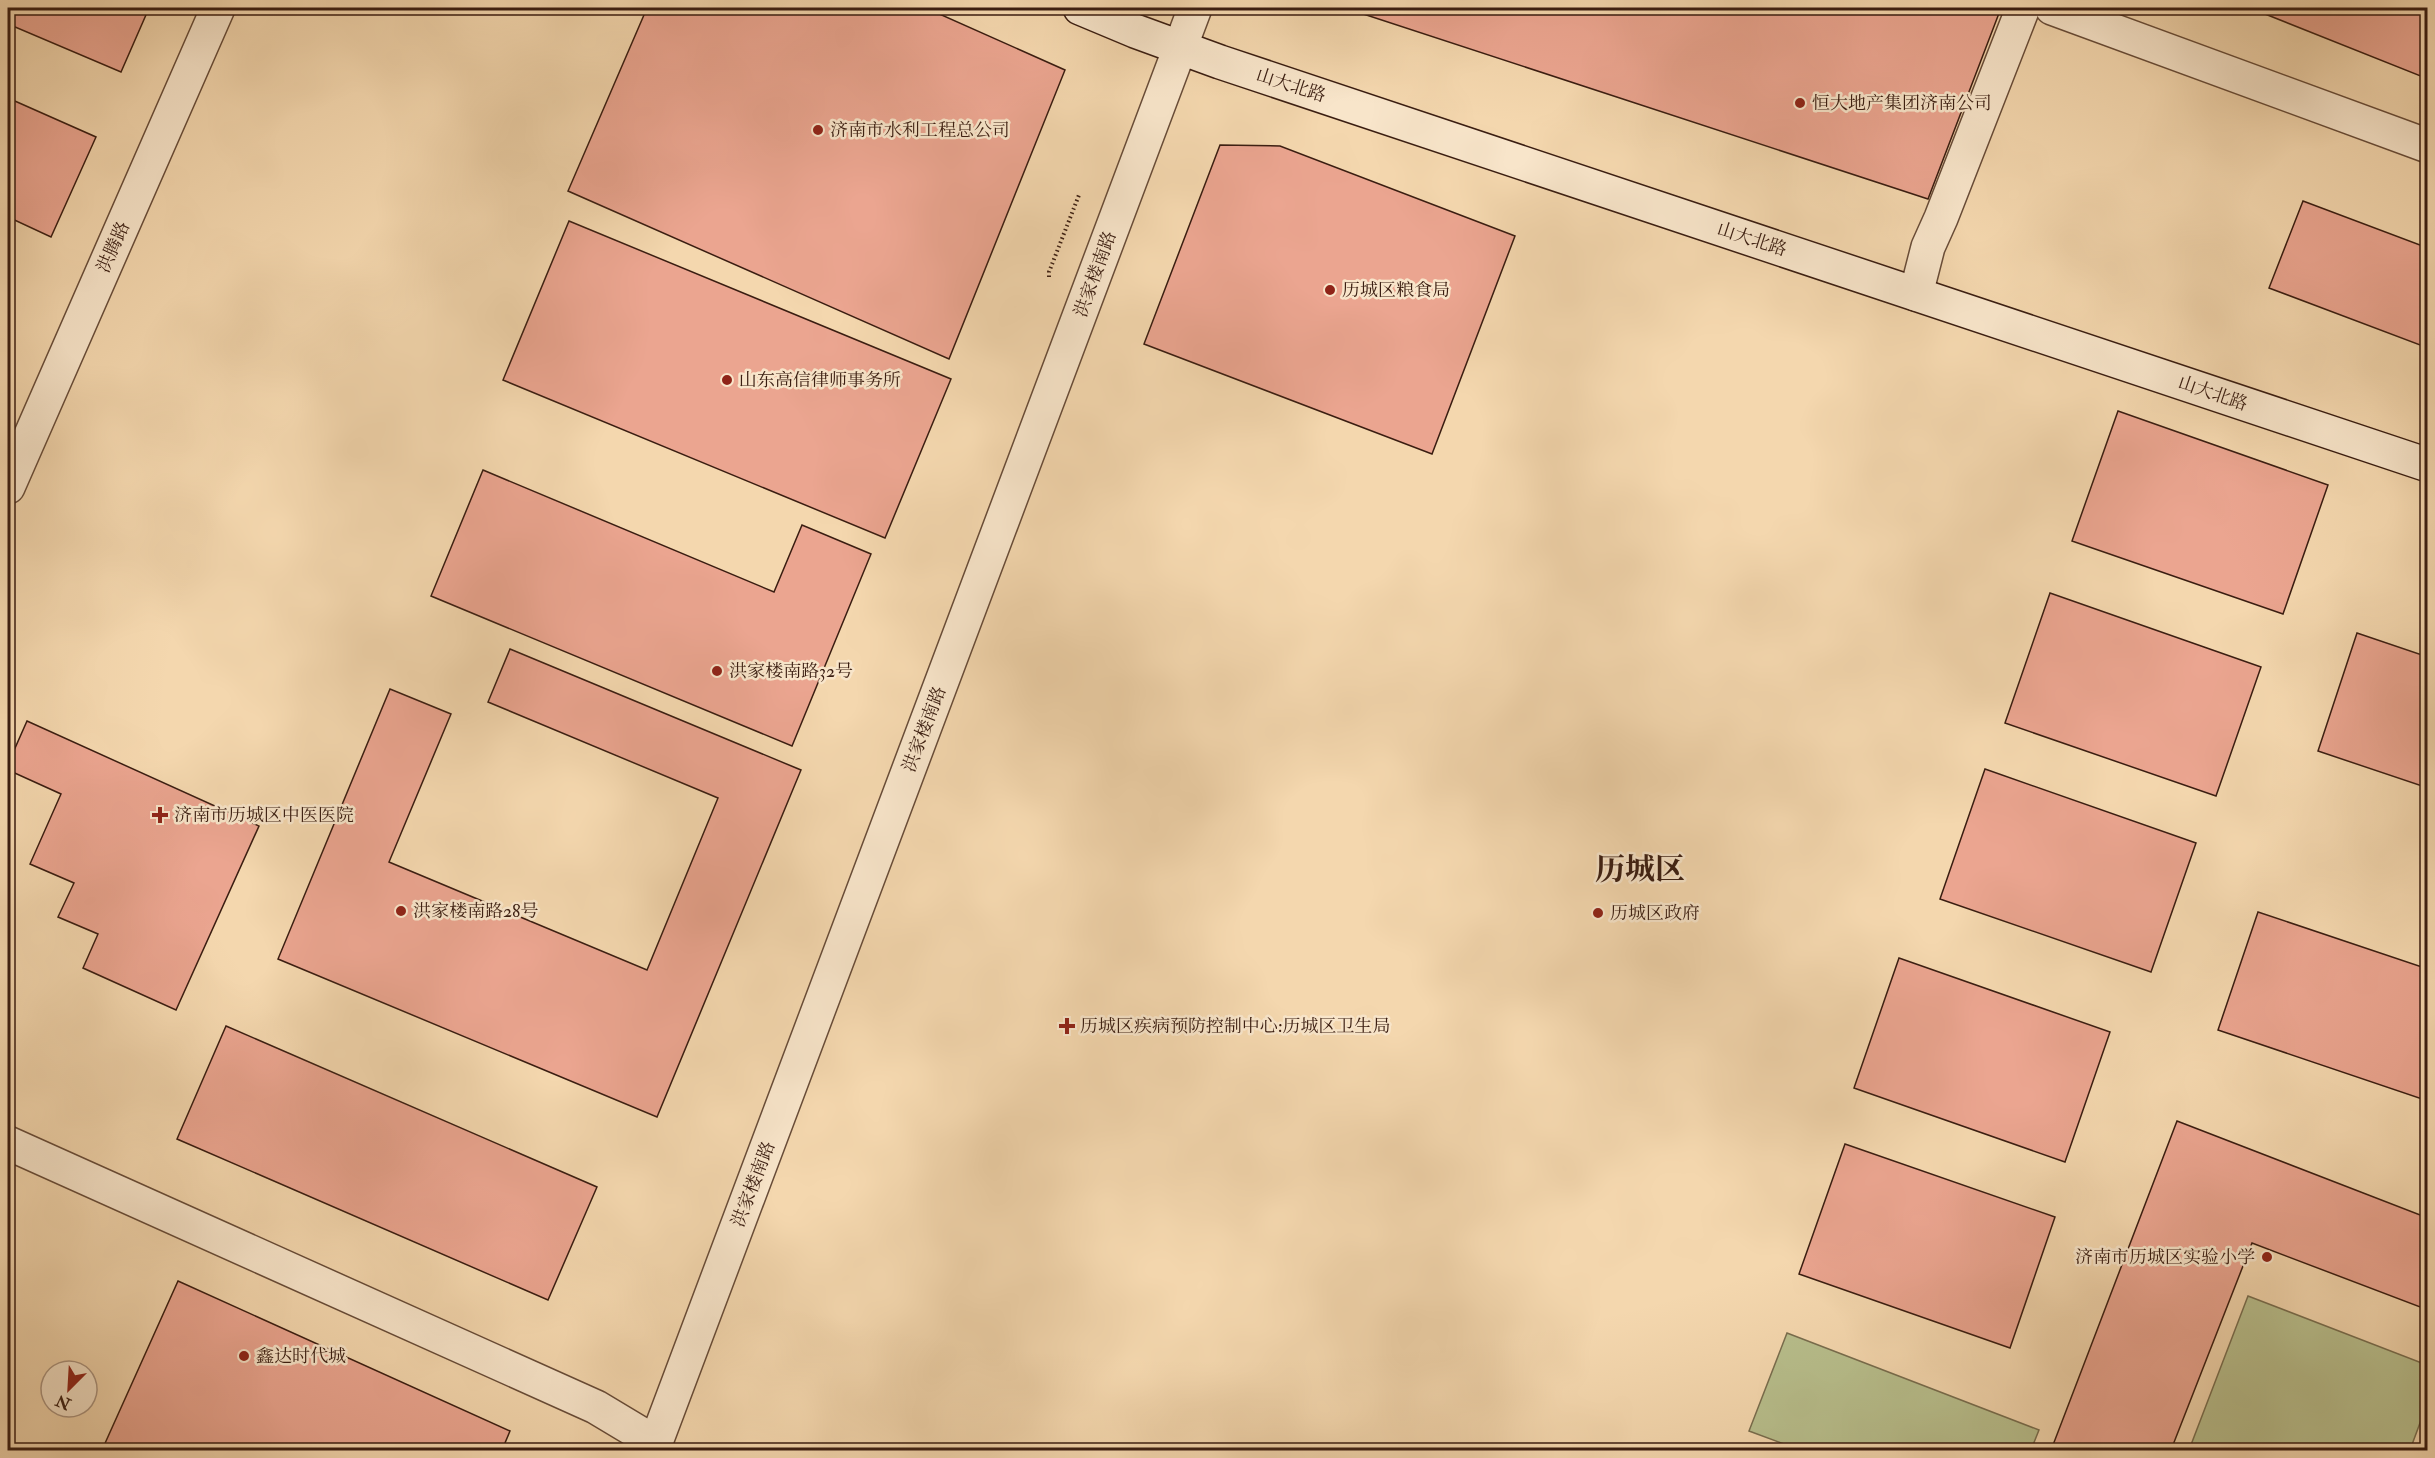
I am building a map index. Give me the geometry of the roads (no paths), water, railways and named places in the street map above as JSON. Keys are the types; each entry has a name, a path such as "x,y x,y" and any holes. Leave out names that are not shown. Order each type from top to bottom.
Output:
{"street":[{"name":"洪腾路","path":"8,488 218,8"},
{"name":"山大北路","path":"1080,8 1188,28"},
{"name":"山大北路","path":"1133,8 1204,36 1918,284 2427,465"},
{"path":"1918,284 1928,247 2023,8"},
{"path":"2052,8 2427,146"},
{"name":"洪家楼南路","path":"654,1447 1188,28"},
{"name":"山大北路","path":"1918,284 2427,442"},
{"path":"8,1143 597,1407 654,1447"}],"place":[{"name":"恒大地产集团济南公司","path":"1800,103"},
{"name":"济南市水利工程总公司","path":"818,130"},
{"name":"历城区粮食局","path":"1330,290"},
{"name":"山东高信律师事务所","path":"727,380"},
{"name":"洪家楼南路32号","path":"717,671"},
{"name":"济南市历城区中医医院","path":"160,815"},
{"name":"洪家楼南路28号","path":"401,911"},
{"name":"历城区政府","path":"1598,913"},
{"name":"历城区疾病预防控制中心:历城区卫生局","path":"1067,1026"},
{"name":"济南市历城区实验小学","path":"2267,1257"},
{"name":"鑫达时代城","path":"244,1356"}],"district":[{"name":"历城区","path":"1640,869"}]}
